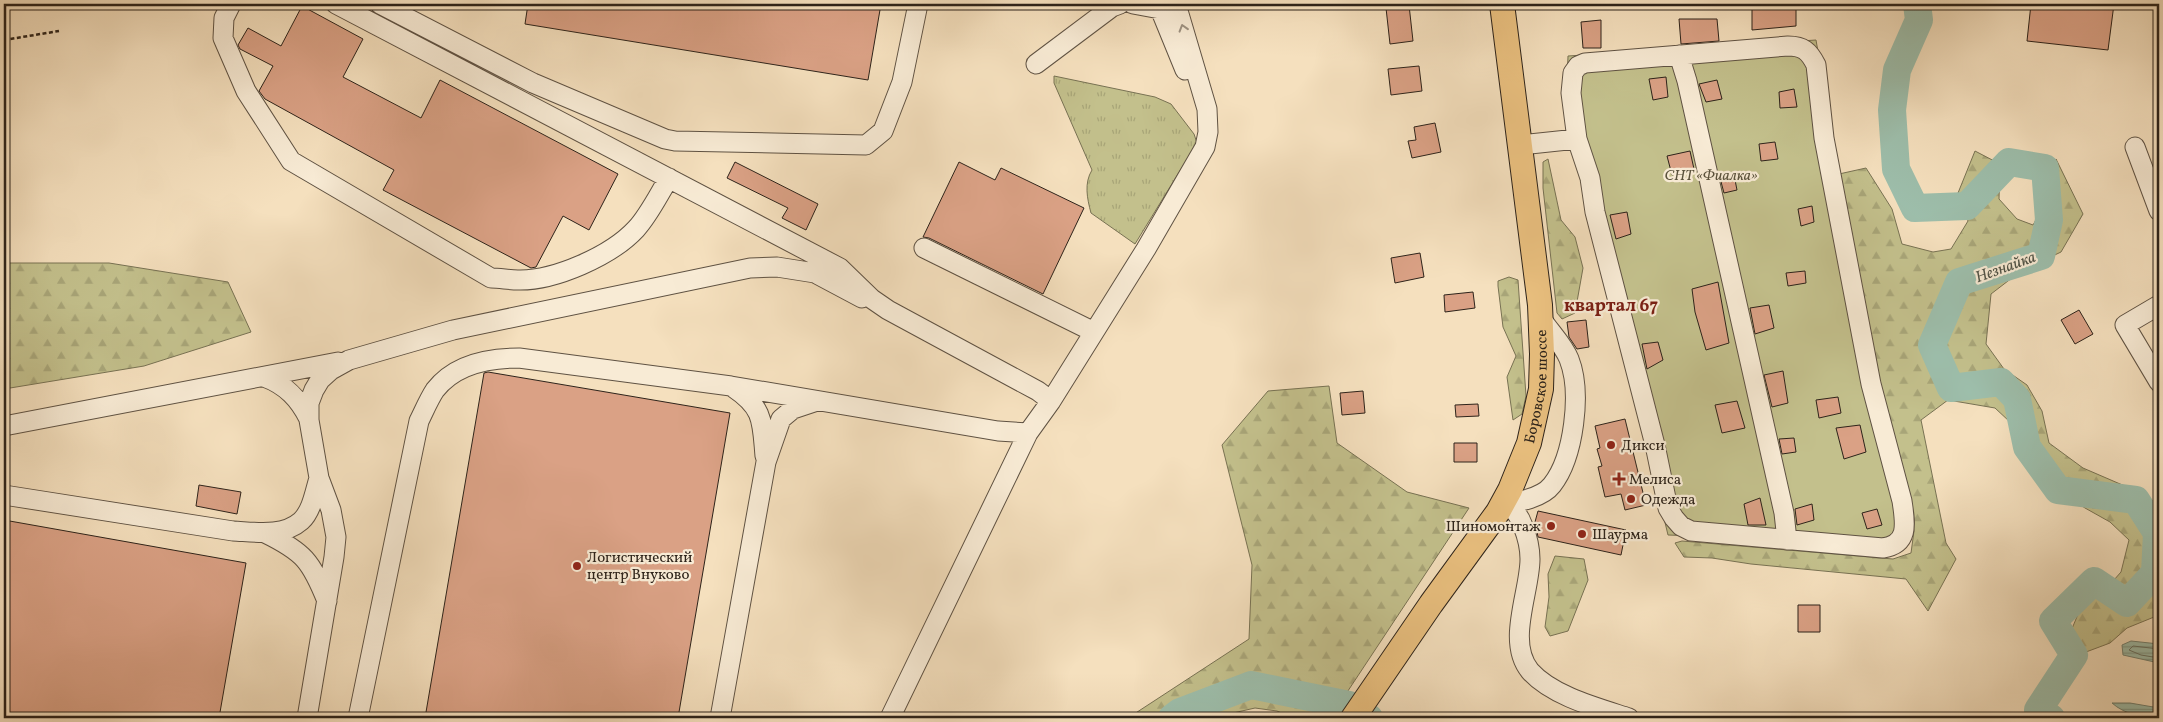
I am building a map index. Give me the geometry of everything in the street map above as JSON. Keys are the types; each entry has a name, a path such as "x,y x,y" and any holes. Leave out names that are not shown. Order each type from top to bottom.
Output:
{"main road":[{"name":"Боровское шоссе","path":"1353,718 1503,504 1528,443 1539,402 1542,362 1541,318 1502,4"}],"street":[{"path":"231,4 224,18 223,38 246,91 291,161 491,278 519,280 549,276 588,261 620,243 637,228 670,178"},
{"path":"336,4 840,268 872,299 888,310"},
{"path":"380,4 533,83 665,139 675,141 866,145 883,131 902,82 918,4"},
{"path":"1036,64 1112,7 1120,4"},
{"path":"890,718 1028,433 1051,401 1146,249 1205,148 1208,132 1207,109 1185,69 1165,6 1133,4"},
{"path":"1799,46 1811,56 1816,65 1824,138 1870,384 1902,501 1904,532 1900,541 1894,547 1883,548 1691,531 1681,526 1668,508 1655,445 1595,212 1590,178 1577,139 1571,93 1573,72 1578,66 1585,63 1679,55 1799,46"},
{"path":"1679,55 1687,81 1784,512 1788,540"},
{"path":"1520,145 1577,139"},
{"path":"2135,147 2159,211"},
{"path":"924,248 1094,332"},
{"path":"4,426 349,360 453,330 750,268 777,266 815,273 1038,391 1051,401"},
{"path":"2159,305 2125,325 2159,382"},
{"path":"1503,504 1525,500 1552,486 1564,464 1571,445 1574,400 1572,369 1565,351 1541,318"},
{"path":"358,718 419,421 435,390 457,371 480,362 498,358 519,358 730,386 815,402 998,431 1028,433"},
{"path":"307,718 336,538 331,510 319,478 309,420 309,403 320,380 330,370 349,360"},
{"path":"264,377 276,381 293,394 309,420"},
{"path":"730,386 744,395 761,415 766,462"},
{"path":"720,718 766,462 782,419 793,409 815,402"},
{"path":"4,496 233,531 265,533 284,530 302,521 312,504 319,478"},
{"path":"1503,504 1511,507 1517,514 1528,544 1529,569 1520,624 1523,657 1529,669 1551,688 1593,706 1629,718"},
{"path":"265,533 290,545 303,555 319,582 327,601"}],"path":[{"path":"4,40 59,31"}],"green space":[{"name":"СНТ «Фиалка»","path":"1816,40 1900,528 1882,543 1668,535 1576,151 1567,83 1568,56"},
{"path":"1054,76 1155,97 1171,104 1194,134 1197,143 1135,244 1091,213 1087,196 1087,185 1092,170 1054,83"},
{"path":"1975,151 2000,164 1999,199 2017,219 2033,225 2055,187 2056,159 2083,214 2061,252 2021,271 1991,294 1986,344 2004,369 2027,385 2042,411 2049,443 2083,468 2148,496 2159,509 2159,615 2127,628 2110,643 2086,652 2071,631 2081,607 2106,589 2121,572 2129,540 2110,522 2085,508 2049,483 2010,422 1995,408 1948,400 1921,420 1946,543 1956,559 1928,611 1906,579 1751,564 1712,558 1684,557 1675,543 1682,541 1893,559 1911,553 1914,531 1859,294 1839,174 1866,168 1892,209 1902,244 1933,252 1951,249 1968,221 1958,193"},
{"path":"1548,159 1561,220 1575,237 1583,268 1575,313 1562,319 1557,313 1543,188 1543,162"},
{"path":"4,263 109,263 228,282 251,332 144,366 4,389"},
{"path":"1509,277 1518,280 1526,396 1522,414 1513,420 1507,377 1516,356 1503,327 1498,286 1498,281"},
{"path":"1329,386 1337,443 1407,492 1469,508 1330,718 1293,718 1277,711 1255,708 1211,718 1128,718 1249,639 1252,565 1222,445 1268,391"},
{"path":"1555,556 1584,559 1588,580 1568,631 1550,636 1545,627 1549,597 1548,574"}],"water":[{"path":"2131,641 2159,644 2159,663 2123,655 2122,645"},
{"path":"2112,703 2130,703 2159,708 2159,718 2134,715"}],"building":[{"path":"528,4 881,4 868,80 525,24"},
{"path":"1752,4 1796,4 1796,26 1752,30"},
{"path":"2031,4 2114,4 2108,50 2027,41"},
{"path":"1409,5 1413,41 1390,44 1386,8"},
{"path":"302,6 363,39 343,77 421,118 440,80 618,174 589,230 563,216 536,267 531,268 383,190 394,170 265,99 259,91 273,66 240,49 238,45 248,28 281,46"},
{"path":"1679,19 1717,19 1719,41 1681,44"},
{"path":"1601,20 1601,48 1583,48 1581,22"},
{"path":"1419,66 1422,91 1391,95 1388,69"},
{"path":"1666,77 1668,97 1653,100 1649,79"},
{"path":"1717,80 1722,99 1706,102 1699,84"},
{"path":"1794,89 1797,107 1780,108 1779,92"},
{"path":"1435,123 1441,152 1412,158 1408,141 1416,140 1414,127"},
{"path":"1775,142 1778,159 1761,161 1759,144"},
{"path":"1690,151 1694,169 1672,175 1667,156"},
{"path":"735,162 818,204 806,230 782,218 788,208 727,178"},
{"path":"959,162 995,180 1001,168 1084,208 1043,294 929,238 923,237"},
{"path":"1734,175 1737,190 1724,193 1720,178"},
{"path":"1812,206 1814,222 1801,226 1798,209"},
{"path":"1627,212 1631,234 1616,239 1610,215"},
{"path":"1420,253 1424,277 1395,283 1391,258"},
{"path":"1805,271 1806,283 1788,286 1786,273"},
{"path":"1718,282 1729,343 1706,350 1695,312 1692,289"},
{"path":"1473,292 1475,308 1445,312 1444,295"},
{"path":"1769,305 1774,328 1755,334 1750,308"},
{"path":"2079,310 2093,334 2075,344 2061,320"},
{"path":"1586,320 1589,347 1577,349 1569,337 1567,322"},
{"path":"1658,342 1663,360 1647,369 1642,344"},
{"path":"1783,371 1788,403 1772,407 1764,375"},
{"name":"Логистический центр Внуково","path":"488,372 730,413 678,718 425,718 484,373"},
{"path":"1363,391 1365,413 1342,415 1340,393"},
{"path":"1838,397 1841,413 1819,418 1816,400"},
{"path":"1737,401 1745,428 1722,433 1715,405"},
{"path":"1478,404 1479,416 1456,417 1455,405"},
{"path":"1625,419 1646,505 1625,510 1621,494 1605,497 1598,467 1602,466 1597,449 1600,448 1595,426"},
{"path":"1860,425 1866,452 1844,459 1836,428"},
{"path":"1794,438 1796,452 1782,454 1779,439"},
{"path":"1454,443 1477,443 1477,462 1454,462"},
{"path":"199,485 241,492 237,514 196,506"},
{"path":"1760,498 1766,525 1748,525 1744,504"},
{"path":"1812,504 1814,520 1797,525 1795,509"},
{"path":"1877,509 1882,525 1867,529 1862,513"},
{"path":"1538,511 1626,530 1621,555 1538,537 1535,522"},
{"path":"4,520 246,563 219,718 4,718"},
{"path":"1798,605 1820,605 1820,632 1798,632"}],"waterway":[{"name":"Незнайка","path":"1917,4 1919,20 1897,70 1892,110 1896,169 1915,208 1967,206 2009,162 2045,168 2049,220 2041,256 1959,282 1932,345 1951,388 2001,382 2017,399 2027,447 2058,490 2136,500 2157,533 2155,573 2127,603 2094,581 2053,621 2074,655 2038,710 2051,718"},
{"path":"2136,500 2159,510"},
{"name":"Незнайка","path":"1172,718 1180,712 1251,685 1349,705"}],"place":[{"name":"Дикси","path":"1611,445"},
{"name":"Мелиса","path":"1619,479"},
{"name":"Одежда","path":"1631,499"},
{"name":"Шиномонтаж","path":"1551,526"},
{"name":"Шаурма","path":"1582,534"},
{"name":"Логистический центр Внуково","path":"577,566"}],"district":[{"name":"квартал 67","path":"1611,305"}]}
